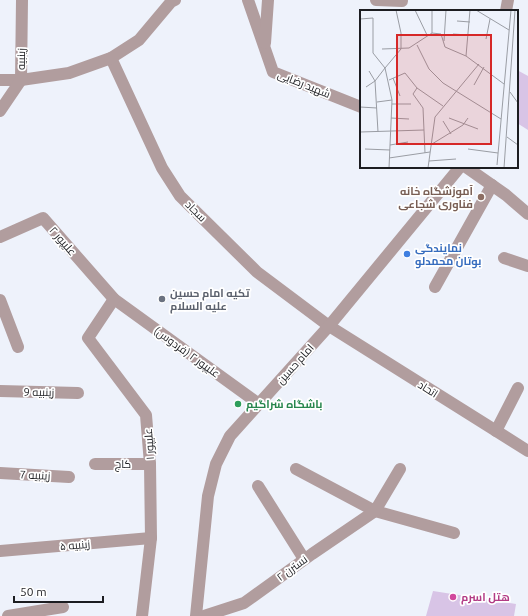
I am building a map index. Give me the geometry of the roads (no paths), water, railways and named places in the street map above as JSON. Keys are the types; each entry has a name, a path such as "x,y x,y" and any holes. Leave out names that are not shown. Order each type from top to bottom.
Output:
{"street":[{"name":"زینبیه","path":"0,111 21,80 22,0"},
{"name":"شهید رضایی","path":"248,0 273,72 360,107"},
{"path":"264,48 268,0"},
{"path":"376,0 402,4"},
{"path":"506,10 508,0"},
{"path":"0,80 21,80 69,73 111,58 139,40 172,1"},
{"name":"سجاد","path":"111,58 162,168 180,196 257,272 329,326"},
{"name":"امام حسین","path":"196,616 208,496 216,464 230,436 329,326 459,168"},
{"path":"467,168 506,195 528,214"},
{"path":"435,287 492,185"},
{"name":"علیپور ۲","path":"0,237 43,218 114,300"},
{"path":"504,258 528,266"},
{"path":"0,300 18,347"},
{"name":"علیپور ۲ (فردوس)","path":"114,300 259,404"},
{"name":"علیپور ۱","path":"114,300 88,338 146,415 150,464 151,538 142,616"},
{"name":"اتحاد","path":"329,326 528,451"},
{"path":"496,431 518,388"},
{"name":"زینبیه 9","path":"0,391 78,393"},
{"name":"کاج","path":"95,464 150,464"},
{"path":"296,468 375,511 454,533"},
{"path":"375,511 400,469"},
{"name":"زینبیه 7","path":"0,473 69,477"},
{"path":"258,486 304,559"},
{"name":"نسترن ۲","path":"204,616 244,603 304,559 375,511"},
{"name":"زینبیه ۵","path":"0,551 151,538"},
{"path":"8,616 64,607"}],"place":[{"name":"آموزشگاه خانه فناوری شجاعی","path":"481,197"},
{"name":"نمایندگی بوتان محمدلو","path":"407,254"},
{"name":"تکیه امام حسین علیه السلام","path":"162,299"},
{"name":"باشگاه شراگیم","path":"238,404"},
{"name":"هتل اسرم","path":"453,597"}]}
